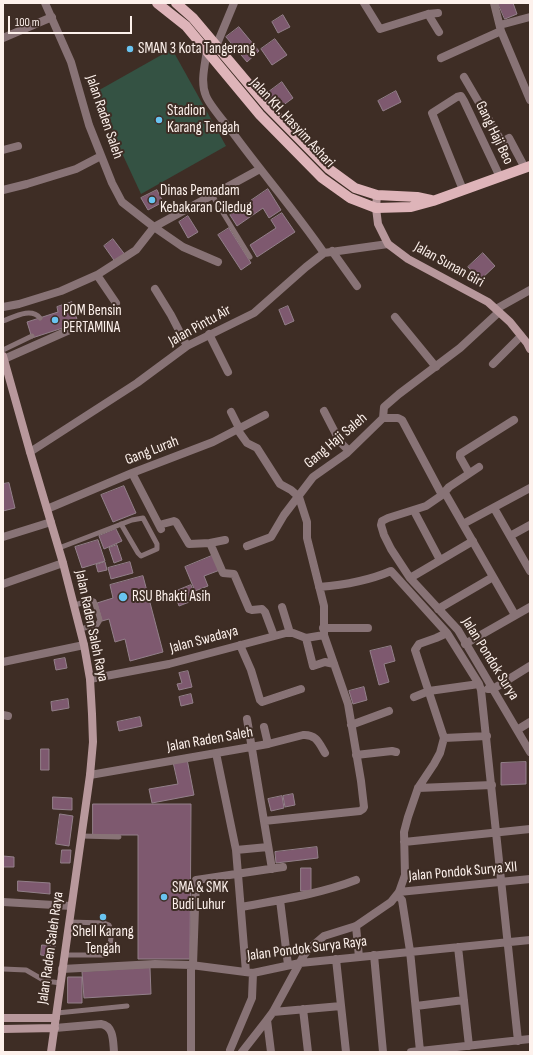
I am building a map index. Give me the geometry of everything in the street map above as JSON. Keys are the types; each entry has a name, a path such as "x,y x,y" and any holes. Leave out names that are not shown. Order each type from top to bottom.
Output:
{"main road":[{"name":"Jalan KH. Hasyim Ashari","path":"157,3 186,26 260,115 322,178 350,198 376,208 411,207 433,201 527,167"},
{"name":"Jalan KH. Hasyim Ashari","path":"176,3 193,18 217,44 268,107 329,169 355,188 377,195 417,197 433,201"},
{"path":"260,115 268,107"},
{"name":"Jalan Sunan Giri","path":"377,195 376,208 378,224 388,244 408,259 488,302 522,336 530,349"},
{"name":"Jalan Raden Saleh Raya","path":"4,360 75,605 90,679 93,742 90,775 51,1052"},
{"path":"3,1018 56,1015"},
{"path":"3,1029 55,1028"}],"street":[{"name":"Jalan Raden Saleh","path":"45,3 71,62 89,125 112,183 122,202 183,247 218,262"},
{"path":"217,44 234,3"},
{"path":"364,3 380,29 428,14 438,13"},
{"path":"494,3 501,28 529,95"},
{"path":"428,14 439,32"},
{"path":"441,58 501,28 530,17"},
{"path":"3,38 52,18"},
{"path":"207,50 204,77 206,97 260,169 357,286"},
{"path":"464,77 502,142 509,138 527,167"},
{"name":"Gang Haji Beo","path":"463,190 432,113 457,97 460,96 464,101 500,177"},
{"path":"3,150 18,146"},
{"path":"3,190 76,169 101,156"},
{"path":"3,307 19,304 61,291 97,275 136,250 154,227 260,169"},
{"path":"328,252 388,244"},
{"name":"Jalan Pintu Air","path":"30,452 137,383 188,346 209,334 254,313 306,267 328,252"},
{"path":"97,275 116,303"},
{"path":"155,289 188,346"},
{"name":"Gang Haji Saleh","path":"248,546 271,537 284,515 313,477 349,451 384,418 384,407 460,348 497,311 530,290"},
{"path":"395,317 436,367"},
{"path":"4,360 74,328"},
{"path":"209,334 228,372"},
{"path":"493,364 522,336"},
{"path":"231,412 238,429 247,443 257,448 280,484 291,490 299,497 307,522 307,538 324,606 324,631 348,704 361,781 363,809 360,811 264,821"},
{"path":"324,412 340,442 349,451"},
{"name":"Gang Lurah","path":"47,509 213,442 264,415"},
{"path":"384,418 398,418 402,420 443,494 463,524 515,615"},
{"path":"469,473 460,457 460,454 514,420"},
{"path":"440,560 414,511 426,506 443,494 449,487 479,467"},
{"path":"132,474 160,528 174,521 176,522 189,544 210,543 225,540"},
{"path":"463,524 530,488"},
{"path":"494,508 530,569"},
{"name":"Jalan Pondok Surya","path":"414,511 382,521 381,525 384,536 410,578 458,630 530,752"},
{"path":"3,537 51,522"},
{"path":"510,536 530,525"},
{"path":"410,578 473,541"},
{"path":"210,543 222,573 234,574 249,609 262,609 265,612 274,636"},
{"path":"3,584 63,563"},
{"path":"319,587 364,581 391,571 447,633 480,687 487,736 518,1041"},
{"path":"438,609 494,577"},
{"path":"282,607 290,633"},
{"path":"465,644 530,607"},
{"name":"Jalan Swadaya","path":"90,679 168,664 290,633 306,638 324,631 368,628"},
{"path":"242,1052 273,1012 304,955 324,936 356,926 391,902 398,893 405,875 404,832 418,788 440,753 444,738 415,650 419,644 447,633"},
{"path":"306,638 313,666 325,662 334,664"},
{"path":"3,662 84,645"},
{"path":"240,645 251,670 260,700 262,702 301,689"},
{"path":"414,697 429,691 480,687 493,689 530,666"},
{"path":"351,725 389,711"},
{"path":"247,719 272,869"},
{"path":"517,730 530,722"},
{"path":"264,727 268,744"},
{"name":"Jalan Raden Saleh","path":"90,775 268,744 309,735 318,740 325,753"},
{"path":"444,738 487,736"},
{"path":"356,755 392,751 396,752"},
{"path":"216,753 236,850 252,998 230,1050"},
{"path":"418,788 492,785"},
{"path":"404,842 530,829"},
{"path":"236,850 268,847"},
{"path":"191,1052 192,965 196,880 283,867"},
{"name":"Jalan Pondok Surya XII","path":"398,893 530,879"},
{"path":"241,906 280,900 341,886 356,880"},
{"path":"398,893 402,900 410,951 420,1051"},
{"path":"280,900 288,965"},
{"path":"3,902 71,906"},
{"path":"356,926 359,957"},
{"name":"Jalan Pondok Surya Raya","path":"62,969 155,964 192,965 249,972 300,963 530,940"},
{"path":"458,947 469,1046"},
{"path":"374,956 383,1052"},
{"path":"336,959 346,1052"},
{"path":"416,1006 464,1000"},
{"path":"273,1012 341,1006"},
{"path":"302,1009 308,1052"},
{"path":"267,1020 271,1052"},
{"path":"55,1028 106,1024 111,1030 114,1052"},
{"path":"411,1052 457,1050 469,1046 530,1040"}],"lane":[{"path":"212,195 250,256"},
{"path":"3,321 30,312 37,314 40,318"},
{"path":"3,350 32,336"},
{"path":"59,548 121,524 132,520 143,518 157,544 157,549 141,556 121,524"},
{"path":"75,605 91,600 94,601 100,620 97,624 80,629"},
{"path":"81,836 119,837"},
{"path":"64,955 104,955 109,951 111,938 112,931 109,925 104,923 69,922"},
{"path":"3,969 26,970 45,981 61,983"},
{"path":"56,1015 127,1006"}],"green space":[{"name":"Stadion Karang Tengah","path":"172,49 226,146 141,194 94,93"}],"building":[{"path":"498,3 513,3 517,14 505,19"},
{"path":"283,15 290,27 278,33 272,22"},
{"path":"239,27 259,51 247,62 226,37"},
{"path":"275,39 287,55 272,65 261,49"},
{"path":"282,82 293,98 278,109 266,94"},
{"path":"396,91 401,102 383,111 378,101"},
{"path":"268,189 281,210 269,218 263,208 237,226 230,215"},
{"name":"Dinas Pemadam Kebakaran Ciledug","path":"157,190 163,202 148,210 141,198"},
{"path":"282,213 295,232 257,257 250,245 276,228 271,220"},
{"path":"188,216 198,232 188,238 179,222"},
{"path":"229,228 251,263 241,270 218,235"},
{"path":"113,239 126,256 116,263 104,246"},
{"path":"483,253 495,266 480,280 468,267"},
{"name":"POM Bensin PERTAMINA","path":"72,302 78,323 32,338 27,322 58,312 57,307"},
{"path":"288,306 294,321 285,325 279,310"},
{"path":"9,483 15,508 3,511 3,484"},
{"path":"124,486 136,513 113,522 101,495"},
{"path":"116,529 122,541 104,549 99,536"},
{"path":"98,540 105,561 82,568 75,547"},
{"path":"117,545 122,560 114,563 109,548"},
{"path":"214,555 220,570 204,576 208,586 195,591 185,567"},
{"path":"105,562 107,570 98,572 96,565"},
{"path":"130,562 133,573 111,579 108,568"},
{"path":"143,576 163,652 130,661 125,639 115,642 109,619 102,621 97,603 113,598 110,585"},
{"path":"191,585 197,599 179,606 174,592"},
{"path":"391,646 395,661 384,664 389,682 379,685 370,651"},
{"path":"65,658 67,668 56,670 54,660"},
{"path":"188,671 192,687 179,690 177,684 182,683 179,673"},
{"path":"364,687 367,700 353,704 349,691"},
{"path":"191,694 193,703 181,706 179,697"},
{"path":"68,699 69,708 52,711 51,702"},
{"path":"140,717 142,726 119,731 117,722"},
{"path":"41,749 49,749 49,770 41,770"},
{"path":"187,759 194,795 152,803 149,789 178,784 173,762"},
{"path":"526,762 526,784 501,785 501,763"},
{"path":"293,794 295,805 285,807 283,796"},
{"path":"282,796 284,808 271,811 268,799"},
{"path":"53,797 72,798 72,810 53,809"},
{"name":"SMA & SMK Budi Luhur","path":"93,804 191,804 190,959 138,959 138,835 93,835"},
{"path":"60,814 73,816 69,846 56,844"},
{"path":"317,847 318,858 276,863 275,852"},
{"path":"62,850 71,850 70,863 61,863"},
{"path":"3,856 14,857 14,867 3,867"},
{"path":"301,868 311,868 311,891 301,891"},
{"path":"18,881 50,883 50,894 18,891"},
{"path":"42,945 55,946 53,957 41,955"},
{"path":"150,968 151,994 84,998 82,972"},
{"path":"68,977 82,977 82,1003 68,1003"}],"place":[{"name":"SMAN 3 Kota Tangerang","path":"130,49"},
{"name":"Stadion Karang Tengah","path":"159,120"},
{"name":"Dinas Pemadam Kebakaran Ciledug","path":"152,200"},
{"name":"POM Bensin PERTAMINA","path":"55,320"},
{"name":"RSU Bhakti Asih","path":"123,597"},
{"name":"SMA & SMK Budi Luhur","path":"164,897"},
{"name":"Shell Karang Tengah","path":"103,917"}]}
